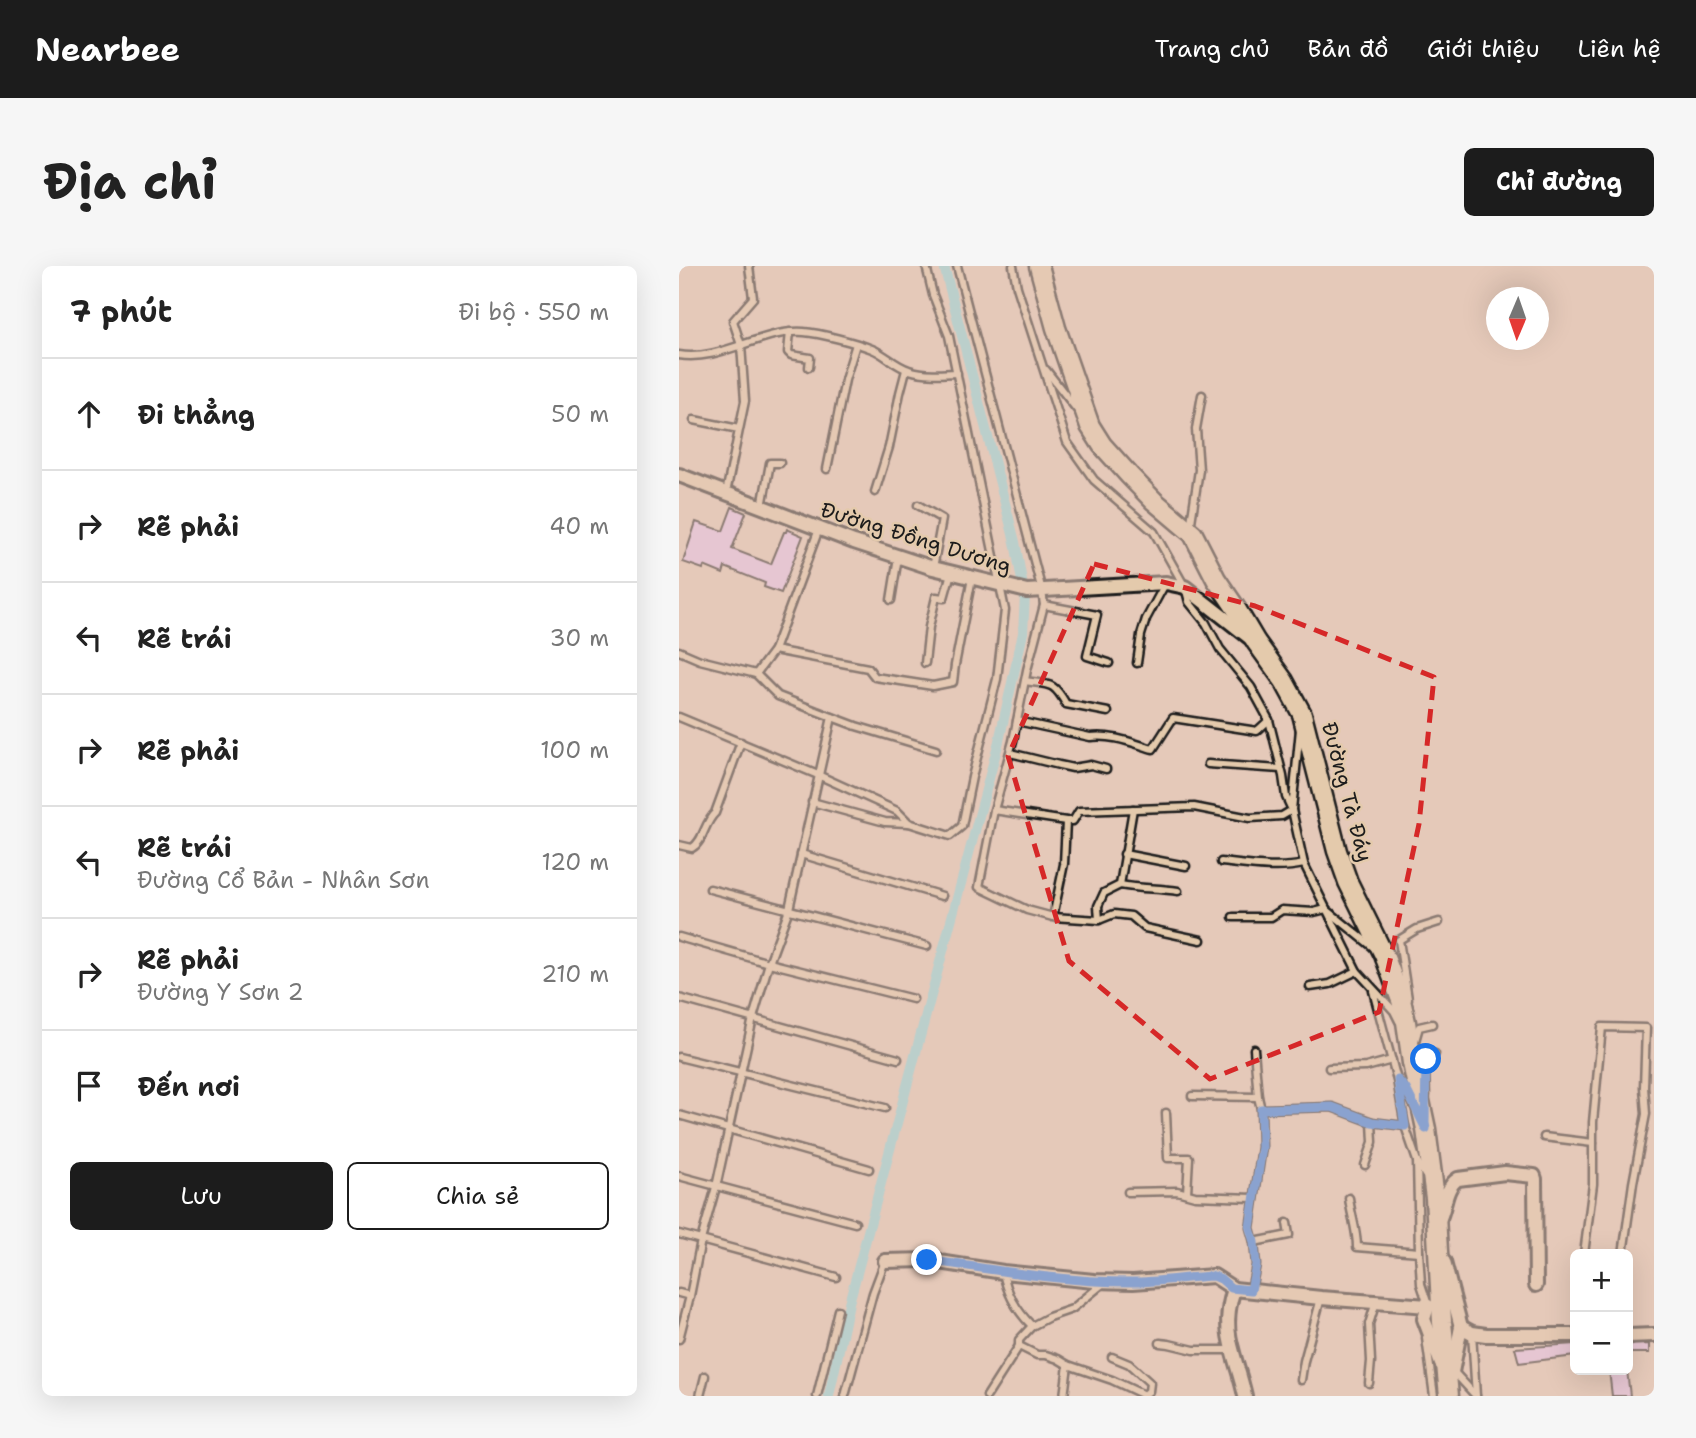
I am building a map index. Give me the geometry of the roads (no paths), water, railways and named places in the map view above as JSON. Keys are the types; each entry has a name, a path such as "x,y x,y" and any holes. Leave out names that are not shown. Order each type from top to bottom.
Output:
{"street":[{"name":"Đường Tà Đáy","path":"1039,266 1056,328 1090,426 1129,475 1154,501 1193,534 1216,579 1284,681 1302,714 1337,851 1348,882 1384,955 1401,1000 1407,1028 1435,1198 1446,1388"},
{"name":"Đường Đồng Dương","path":"679,475 898,557 1027,591 1166,583 1185,587 1256,642"},
{"path":"1446,1388 1467,1330 1436,1229 1452,1182 1505,1173 1534,1177 1536,1286"},
{"path":"885,1261 927,1260 1003,1272 1106,1281 1142,1288 1188,1277 1214,1276 1234,1289 1376,1302 1426,1313 1446,1388"},
{"path":"1234,1289 1228,1307 1228,1324 1231,1350 1245,1396"},
{"path":"1467,1330 1486,1335 1570,1335"},
{"path":"1633,1336 1654,1335"}],"lane":[{"path":"726,493 745,401 741,345 733,321 753,298 749,266"},
{"path":"812,802 885,822 909,823 950,836 962,826 997,679 1005,610 949,336 933,295 926,266"},
{"path":"957,266 1044,606 994,810 979,887 1027,910 1053,917 1099,919 1114,914 1131,916 1145,928 1201,940"},
{"path":"1013,266 1067,442 1094,480 1154,532 1185,587 1189,602 1206,623 1220,649 1251,687 1269,720 1304,864 1357,971 1394,1012 1402,1027 1407,1028 1409,1004 1399,940 1417,929 1439,922"},
{"path":"790,332 788,352 791,355 810,358 809,367"},
{"path":"679,355 720,352 790,332 806,332 873,349 907,370 932,374 957,373"},
{"path":"827,469 845,380 856,345"},
{"path":"1042,366 1090,426"},
{"path":"875,492 889,447 907,370"},
{"path":"1190,531 1199,470 1196,429 1202,395"},
{"path":"694,420 739,429"},
{"path":"762,508 770,463 780,463"},
{"path":"918,505 942,519 933,568"},
{"path":"755,674 773,650 819,529"},
{"path":"891,600 898,557"},
{"path":"925,663 936,597 944,598 951,573"},
{"path":"773,650 868,668 875,677 933,686 953,682 972,578"},
{"path":"1137,663 1146,619 1166,583"},
{"path":"1044,606 1097,615 1087,656 1109,663"},
{"path":"679,651 700,660 755,674 778,695 832,717 936,750"},
{"path":"1025,681 1053,685 1066,704 1108,712"},
{"path":"994,810 1066,821 1073,821 1079,811 1194,807 1250,818 1282,817 1292,810 1302,714"},
{"path":"679,716 897,811 909,823"},
{"path":"679,1339 753,1018 769,962 789,909 832,717"},
{"path":"1017,721 1090,737 1101,736 1153,749 1173,718 1257,730 1269,720"},
{"path":"679,845 692,848 697,845 708,819 715,813 741,742"},
{"path":"1010,753 1073,768 1091,765 1106,769"},
{"path":"1208,764 1282,769"},
{"path":"1121,885 1133,809"},
{"path":"1053,917 1064,864 1066,821"},
{"path":"801,853 942,896"},
{"path":"1124,855 1186,866"},
{"path":"1221,862 1268,867 1304,864"},
{"path":"1099,919 1098,906 1104,893 1121,885 1178,891"},
{"path":"710,889 927,946"},
{"path":"1326,909 1384,955"},
{"path":"1233,916 1271,917 1282,910 1314,912 1326,909"},
{"path":"679,937 913,999"},
{"path":"1310,987 1330,984 1357,971"},
{"path":"1373,989 1398,1080 1405,1126 1417,1161 1435,1198"},
{"path":"679,998 898,1059"},
{"path":"1412,1063 1417,1029 1432,1024"},
{"path":"1585,1249 1593,1184 1593,1122 1602,1027 1646,1028 1646,1114 1624,1249"},
{"path":"1251,1290 1256,1265 1250,1228 1262,1147 1254,1049"},
{"path":"1425,1126 1426,1059 1435,1054"},
{"path":"679,1057 885,1108"},
{"path":"1329,1068 1366,1067 1392,1060"},
{"path":"1398,1080 1406,1089 1425,1126"},
{"path":"1192,1096 1258,1097"},
{"path":"1261,1109 1332,1107 1372,1122 1405,1126"},
{"path":"1166,1113 1168,1158 1189,1158 1187,1193"},
{"path":"679,1115 869,1169"},
{"path":"1365,1165 1373,1142 1372,1122"},
{"path":"1544,1137 1593,1143"},
{"path":"1417,1161 1419,1252 1426,1313"},
{"path":"679,1176 855,1223"},
{"path":"1128,1192 1177,1191 1195,1196 1253,1198"},
{"path":"1349,1199 1351,1217 1357,1233 1357,1247 1419,1252"},
{"path":"1254,1242 1289,1235 1287,1223"},
{"path":"679,1234 836,1277"},
{"path":"845,1396 873,1293 885,1261"},
{"path":"1003,1272 1012,1301 1032,1326"},
{"path":"987,1396 1019,1346 1019,1340 1032,1326 1072,1309 1106,1281"},
{"path":"679,1293 690,1296"},
{"path":"1301,1380 1321,1298"},
{"path":"1369,1383 1369,1324 1376,1302"},
{"path":"817,1396 838,1310"},
{"path":"1446,1388 1476,1396 1467,1330"},
{"path":"1160,1343 1194,1350 1231,1350"},
{"path":"1019,1346 1037,1355 1046,1355 1112,1380 1144,1396 1149,1391 1150,1383 1129,1364 1112,1357"},
{"path":"1064,1396 1068,1365"},
{"path":"700,1396 705,1376"}],"waterway":[{"path":"944,266 1015,542 1022,581"},
{"path":"829,1396 849,1303 999,741 1023,633 1025,595"}]}
